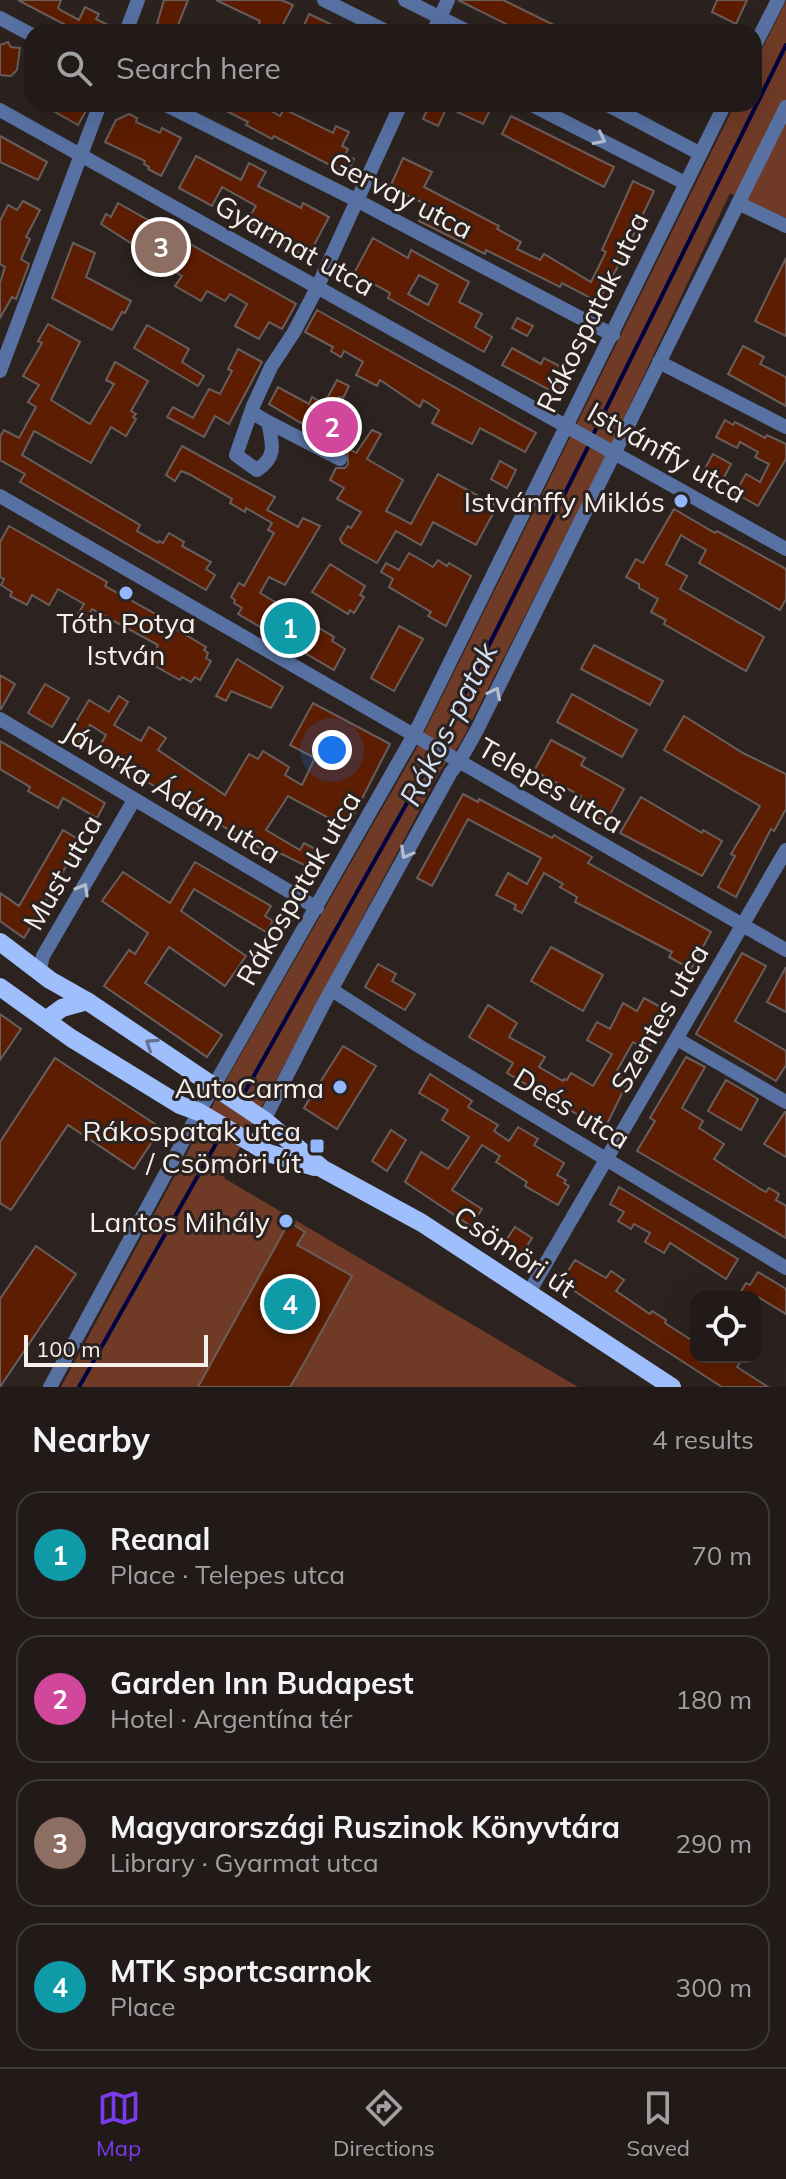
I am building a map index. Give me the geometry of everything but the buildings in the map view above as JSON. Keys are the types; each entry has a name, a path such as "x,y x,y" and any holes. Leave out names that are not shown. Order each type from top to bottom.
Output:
{"main road":[{"name":"Csömöri út","path":"0,942 58,986 87,1001 259,1116 323,1169 422,1223 672,1387"},
{"path":"47,1019 59,1000 58,986"},
{"name":"Csömöri út","path":"0,987 71,1038 180,1105 199,1112 268,1153 323,1169"},
{"path":"47,1019 62,1008 87,1001"}],"street":[{"path":"129,24 138,0"},
{"path":"324,0 372,24"},
{"path":"405,0 454,24"},
{"path":"437,24 448,0"},
{"path":"762,31 778,0"},
{"path":"0,18 24,31"},
{"path":"259,1116 451,772 786,107"},
{"name":"Gyarmat utca","path":"0,110 565,425"},
{"path":"0,371 97,112"},
{"name":"Gervay utca","path":"180,112 613,335"},
{"path":"268,422 272,453 267,463 257,470 236,455 251,412 271,367 317,288 397,112"},
{"path":"546,112 685,183"},
{"path":"621,112 699,153"},
{"name":"Rákospatak utca","path":"50,1387 199,1112 218,1090 317,908 420,739 565,425 613,335 721,112"},
{"path":"738,203 786,226"},
{"path":"659,362 786,427"},
{"path":"251,412 340,459"},
{"name":"Istvánffy utca","path":"565,425 786,549"},
{"name":"Telepes utca","path":"0,496 786,950"},
{"name":"Jávorka Ádám utca","path":"0,719 317,908"},
{"name":"Must utca","path":"39,973 43,956 134,800"},
{"name":"Szentes utca","path":"528,1294 786,850"},
{"name":"Deés utca","path":"332,990 786,1268"},
{"path":"677,1039 786,1102"}],"shaded area":[{"path":"786,1 786,223 730,193 604,460 460,744 442,768 224,1178 578,1387 61,1387 229,1075 415,751 731,112 762,112 762,49"}],"waterway":[{"name":"Rákos-patak","path":"762,93 786,45"},
{"name":"Rákos-patak","path":"592,437 753,112"},
{"name":"Rákos-patak","path":"439,745 589,445"},
{"name":"Rákos-patak","path":"242,1097 435,753"},
{"name":"Rákos-patak","path":"79,1387 222,1133"}],"place":[{"name":"Magyarországi Ruszinok Könyvtára","path":"161,247"},
{"name":"Garden Inn Budapest","path":"332,427"},
{"name":"Istvánffy Miklós","path":"681,501"},
{"name":"Tóth Potya István","path":"126,593"},
{"name":"Reanal","path":"290,628"},
{"name":"AutoCarma","path":"340,1087"},
{"name":"Rákospatak utca / Csömöri út","path":"317,1146"},
{"name":"Lantos Mihály","path":"286,1221"},
{"name":"MTK sportcsarnok","path":"290,1304"}]}
